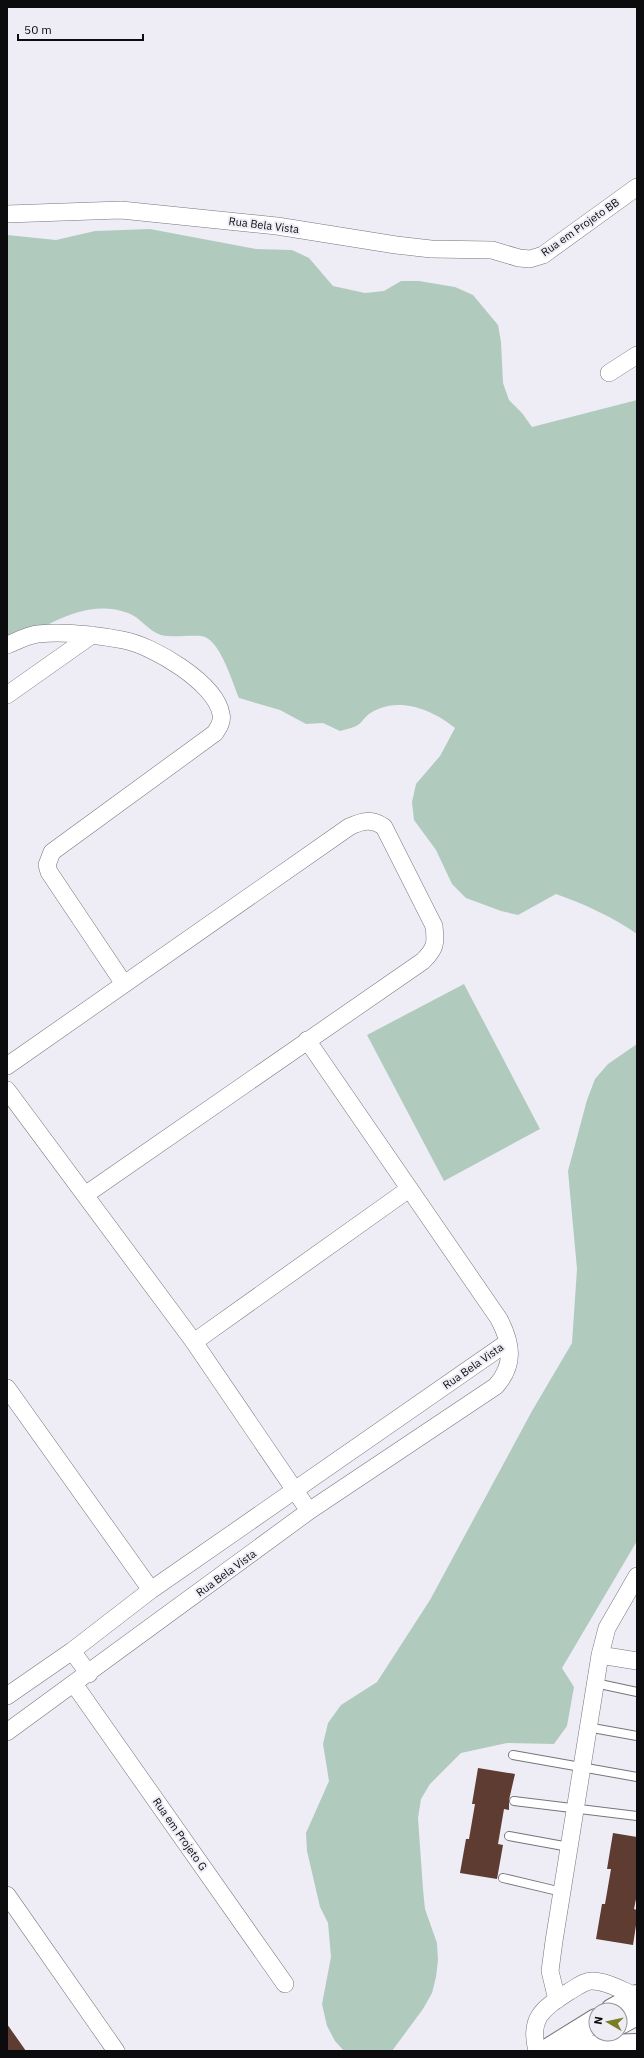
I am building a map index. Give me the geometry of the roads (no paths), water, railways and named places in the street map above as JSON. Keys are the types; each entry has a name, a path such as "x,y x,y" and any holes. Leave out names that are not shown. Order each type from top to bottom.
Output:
{"main road":[{"path":"628,2013 637,2002"},
{"path":"546,2051 588,2025"},
{"path":"575,2049 588,2042"},
{"path":"575,2049 637,2045"}],"street":[{"name":"Rua em Projeto BB","path":"519,258 530,259 542,255 637,187"},
{"name":"Rua Bela Vista","path":"7,214 120,210 277,226 396,246 431,249 492,250 519,258"},
{"path":"609,373 637,354"},
{"path":"7,645 37,634 92,635 125,640 149,648 169,658 206,688 218,703 222,714 221,724 215,733 52,852 49,858 49,872 124,984"},
{"path":"7,695 92,635"},
{"path":"7,1066 348,827 360,822 370,821 377,822 384,827 434,926 434,950 423,961 85,1195"},
{"path":"308,1040 499,1320 508,1342"},
{"path":"10,1098 85,1195 194,1342 309,1511"},
{"path":"194,1342 409,1189"},
{"name":"Rua Bela Vista","path":"7,1732 89,1674 309,1511 496,1386 506,1375 510,1364 508,1342 294,1489 151,1590 72,1651 8,1694"},
{"path":"7,1388 151,1590"},
{"path":"557,2000 550,1971 587,1727 600,1655 607,1628 637,1576"},
{"path":"72,1651 89,1674"},
{"path":"600,1655 637,1661"},
{"name":"Rua em Projeto G","path":"74,1684 285,1984"},
{"path":"7,1895 116,2051"},
{"path":"537,2051 533,2037 536,2020 541,2013 557,2000 584,1983 591,1981 606,1984 637,2002"}],"lane":[{"path":"595,1683 637,1692"},
{"path":"587,1727 637,1736"},
{"path":"513,1755 637,1777"},
{"path":"514,1800 637,1816"},
{"path":"509,1836 569,1847"},
{"path":"503,1878 562,1892"}]}
